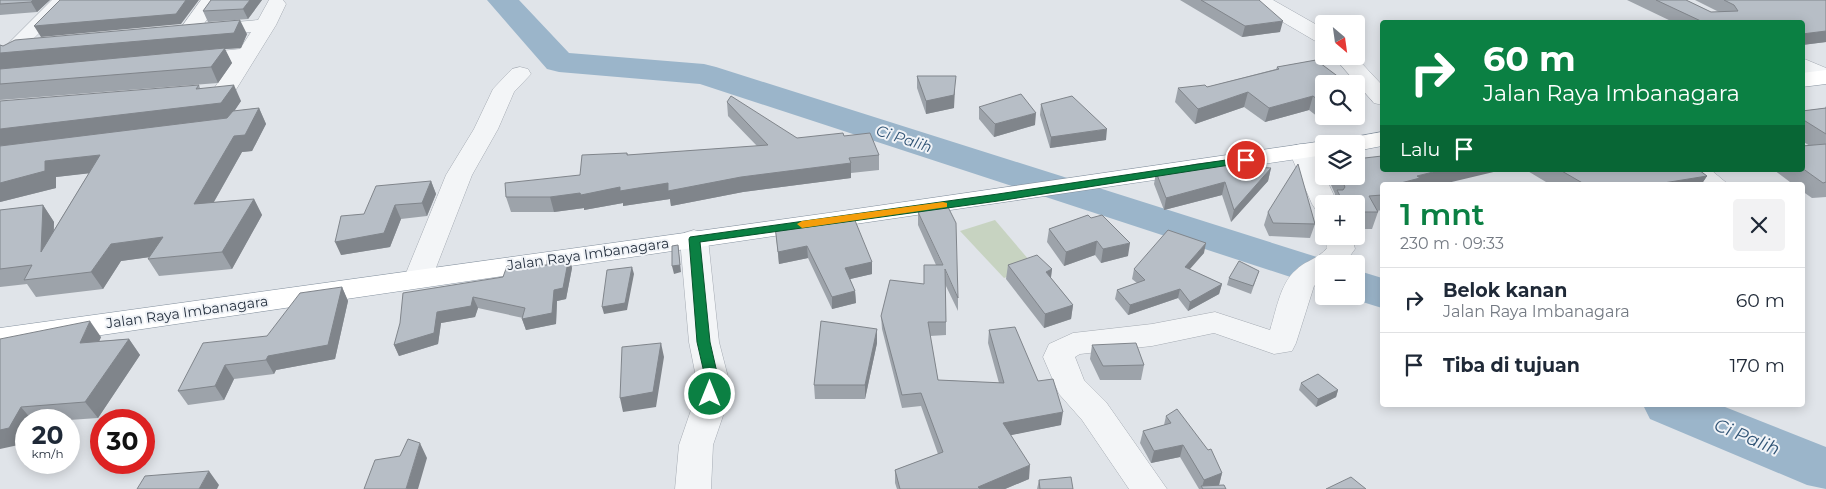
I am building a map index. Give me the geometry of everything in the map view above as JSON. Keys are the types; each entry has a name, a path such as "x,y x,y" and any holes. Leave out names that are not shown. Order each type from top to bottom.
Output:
{"highway":[{"path":"1805,80 1826,77"},
{"path":"1365,142 1380,139"},
{"name":"Jalan Raya Imbanagara","path":"0,339 694,239 998,198 1312,150"}],"street":[{"path":"6,72 13,41 62,0"},
{"path":"211,0 178,33 266,25"},
{"path":"1259,0 1315,33"},
{"path":"227,128 193,131 224,91 266,25 276,4"},
{"path":"13,41 45,44"},
{"path":"173,61 246,55"},
{"path":"1351,65 1380,96"},
{"path":"1805,66 1826,77"},
{"path":"418,278 459,175 486,129 504,89 520,74"},
{"path":"197,93 224,91"},
{"path":"1312,150 1323,195"},
{"path":"1698,172 1712,182"},
{"path":"693,489 696,445 708,410 712,377 704,342 694,239"},
{"path":"1334,255 1341,249 1340,245"},
{"path":"1149,489 1094,411 1070,386 1059,357 1060,352 1072,344 1152,335 1215,322 1274,343 1281,343 1300,284 1315,272"}],"green space":[{"path":"995,220 1035,267 1004,278 960,231"}],"building":[{"path":"0,0 33,0 31,2 0,4"},
{"path":"60,0 186,0 176,14 34,26"},
{"path":"211,0 250,0 243,9 203,11"},
{"path":"1201,0 1259,0 1283,21 1245,26"},
{"path":"1656,0 1686,0 1711,12 1738,11 1734,5 1724,0 1826,0 1826,31 1805,34 1805,20 1699,20"},
{"path":"240,20 234,33 0,53 0,45 3,46 15,40"},
{"path":"225,48 211,67 0,84 0,69"},
{"path":"1315,60 1315,65 1323,65 1336,75 1315,75 1315,98 1313,96 1269,108 1248,92 1198,109 1178,88 1205,85 1207,87 1279,69 1277,67"},
{"path":"917,76 956,76 954,95 926,101"},
{"path":"199,85 196,89 234,85 221,103 0,129 0,101"},
{"path":"1021,94 1036,113 995,124 979,107"},
{"path":"731,96 797,138 843,133 844,136 870,133 879,155 849,158 851,163 741,177 668,191 668,183 620,191 620,187 581,195 580,193 550,197 506,197 505,183 580,175 582,155 627,153 627,155 768,145 727,102"},
{"path":"1072,96 1107,129 1051,137 1041,104"},
{"path":"259,108 245,135 234,136 194,204 254,199 222,252 148,259 163,237 111,244 91,272 24,280 32,265 0,269 0,210 43,205 41,252 100,155 45,161 45,171 0,183 0,146 227,118 233,111"},
{"path":"1826,108 1826,134 1805,121 1805,111"},
{"path":"1826,144 1826,182 1823,183 1805,170 1805,146"},
{"path":"1380,156 1380,172 1433,172 1417,176 1420,178 1405,182 1380,182 1380,195 1369,196 1378,212 1365,212 1365,195 1340,195 1337,190 1343,190 1344,185 1365,185 1365,158"},
{"path":"1249,158 1252,167 1271,168 1234,210 1225,182 1166,198 1156,172 1197,164"},
{"path":"1298,164 1315,224 1273,223 1268,212"},
{"path":"1563,172 1702,172 1707,176 1670,182 1581,182"},
{"path":"431,181 422,203 395,205 384,233 335,242 341,216 364,214 376,186"},
{"path":"947,205 956,223 958,298 945,269 946,322 928,322 938,380 1004,383 989,330 1015,327 1038,381 1053,379 1063,412 1003,423 1030,465 978,487 980,489 900,489 895,470 943,452 921,393 902,395 881,316 890,280 924,284 924,265 943,265 918,212"},
{"path":"1088,215 1091,218 1102,215 1130,243 1103,249 1097,241 1066,252 1049,229"},
{"path":"854,218 872,262 845,268 855,291 832,297 807,246 778,252 775,226"},
{"path":"1168,230 1206,243 1185,267 1222,284 1190,302 1180,289 1130,305 1117,290 1145,280 1134,269"},
{"path":"678,245 680,265 672,266 672,246"},
{"path":"1037,255 1052,269 1046,272 1073,305 1045,314 1008,265"},
{"path":"569,257 563,288 554,290 552,313 522,319 525,308 473,297 471,306 437,312 434,333 394,345 400,323 403,293 503,277 507,266 547,265 547,260"},
{"path":"1239,261 1259,271 1253,286 1229,278"},
{"path":"632,267 625,303 602,307 607,270"},
{"path":"342,287 328,345 268,356 266,360 225,365 215,386 178,391 203,343 267,336 300,293"},
{"path":"90,321 80,343 129,339 85,402 21,407 20,409 15,409 15,418 9,428 0,430 0,339"},
{"path":"821,321 877,329 865,385 814,385"},
{"path":"661,343 653,392 620,398 622,347"},
{"path":"1136,343 1144,365 1103,366 1092,345"},
{"path":"1318,374 1338,390 1318,399 1301,383"},
{"path":"1177,409 1208,450 1211,449 1222,473 1204,480 1183,445 1154,451 1143,431 1171,423 1166,416"},
{"path":"408,439 420,443 406,489 364,489 375,460 400,456"},
{"path":"209,471 199,489 137,489 145,476"},
{"path":"1071,477 1073,489 1040,489 1039,480"},
{"path":"1351,477 1366,489 1326,489"},
{"path":"1224,485 1226,489 1203,489 1201,486"}],"waterway":[{"name":"Ci Palih","path":"502,0 559,62 704,74 1315,271"},
{"name":"Ci Palih","path":"1365,288 1380,292"},
{"name":"Ci Palih","path":"1673,407 1826,470"}],"slow traffic":[{"path":"802,224 943,205"}],"route":[{"path":"710,394 712,377 704,342 694,239 998,198 1246,160"}]}
